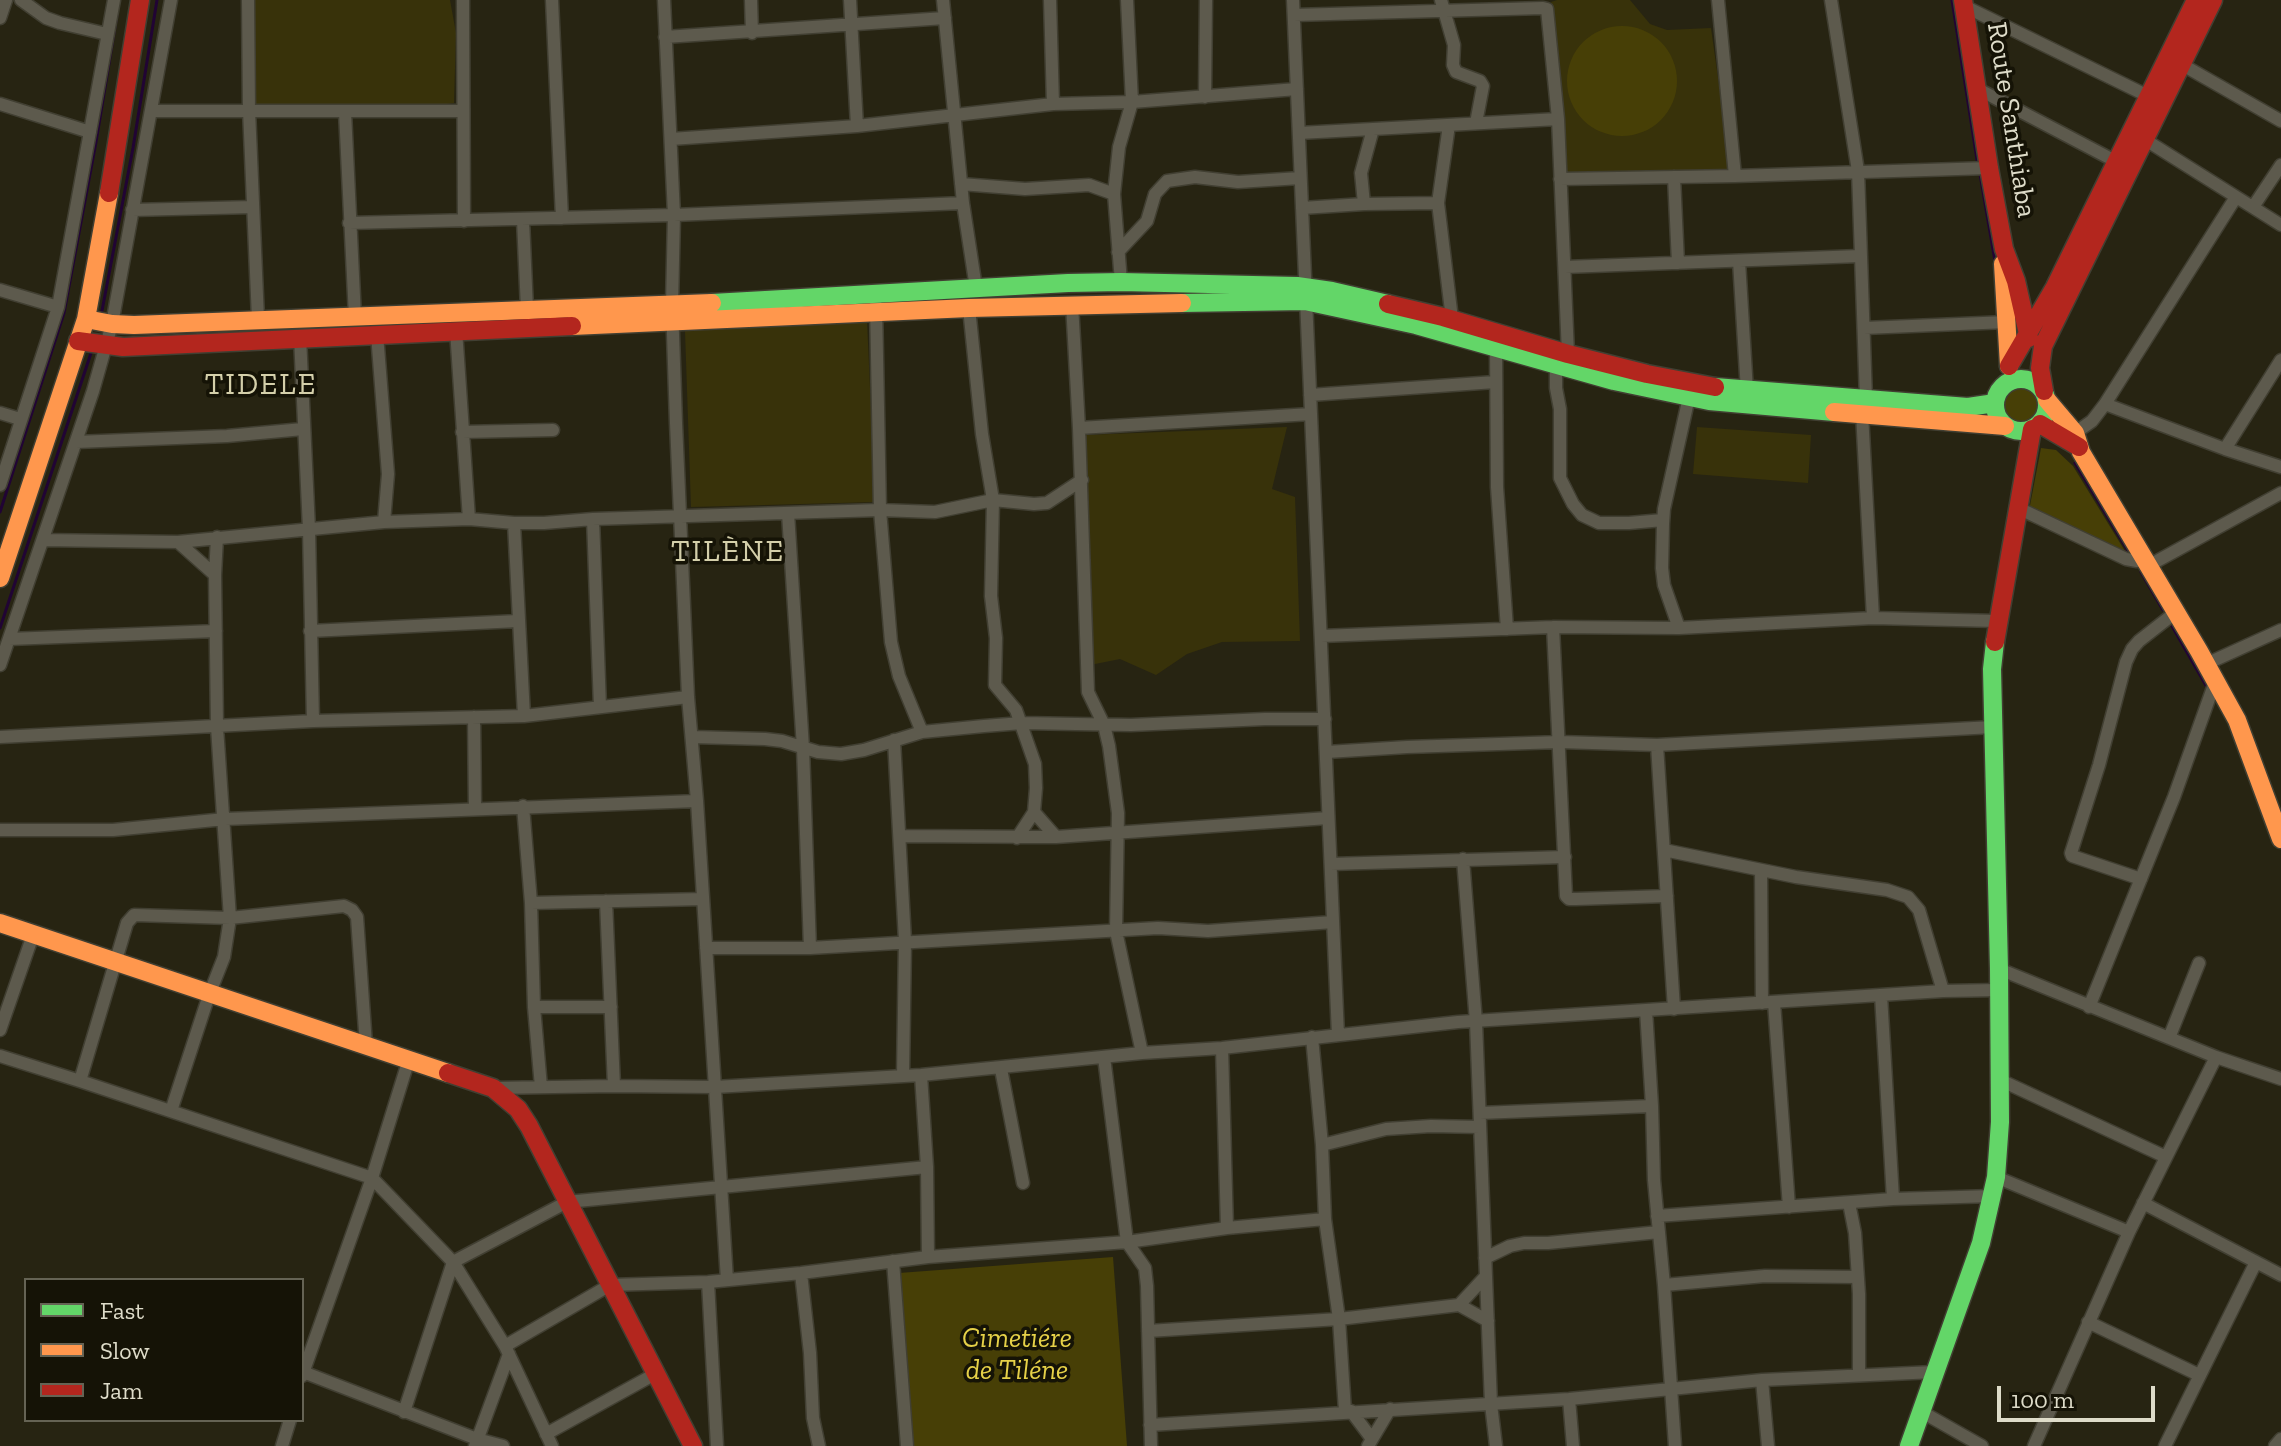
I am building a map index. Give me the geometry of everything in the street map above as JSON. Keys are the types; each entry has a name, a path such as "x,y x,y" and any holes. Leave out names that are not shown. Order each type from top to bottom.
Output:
{"main road":[{"path":"0,578 94,343 86,319 117,152 140,0"},
{"path":"2023,427 2046,413 2040,372 2043,346 2181,64 2199,0"},
{"path":"2023,427 1997,416 1996,396 2055,287 2199,0"},
{"name":"Route Santhiaba","path":"1964,3 2004,249 2016,281 2042,391"},
{"name":"Route Santhiaba","path":"2004,249 2006,375"},
{"path":"94,343 188,344 456,330 673,313 875,303 976,288 1121,282 1305,294 1452,319 1614,381 1730,404 1968,407 1995,403"},
{"path":"875,303 969,308 1305,294 1496,348 1683,382 2023,427 2077,440"},
{"path":"86,319 134,325 527,309 673,313"},
{"path":"2006,375 2026,379 2042,391 2077,440 2237,720 2281,839"},
{"path":"1909,1446 1981,1243 1996,1177 2000,1080 1992,669 2025,461 2023,427"},
{"path":"0,923 493,1088 518,1109 529,1126 693,1446"}],"street":[{"path":"0,18 6,0"},
{"path":"21,0 46,18 107,34"},
{"path":"0,485 58,307 114,0"},
{"path":"0,665 76,442 94,343 108,324 152,111 171,0"},
{"path":"248,0 249,110 258,319"},
{"path":"463,0 464,221"},
{"path":"552,0 562,218"},
{"path":"664,0 674,215 673,313 688,697 727,1280"},
{"path":"751,0 752,33"},
{"path":"850,0 857,126"},
{"path":"943,0 953,116 976,288"},
{"path":"1050,0 1053,104"},
{"path":"1121,282 1114,194 1119,147 1132,102 1127,0"},
{"path":"1205,97 1206,0"},
{"path":"1293,0 1338,1035"},
{"path":"1718,0 1735,176"},
{"path":"1831,0 1858,171 1873,618"},
{"path":"1964,3 2150,97"},
{"path":"1294,15 1443,5 1547,9 1558,119 1565,267 1562,359 1556,388 1560,409 1560,478 1582,515 1599,523 1663,520"},
{"path":"1443,5 1454,45 1453,65 1456,72 1480,81 1483,86 1476,123"},
{"path":"665,37 945,18"},
{"path":"2181,64 2281,121"},
{"path":"1976,88 2117,162"},
{"path":"671,139 857,126 1053,104 1132,102 1297,89"},
{"path":"0,104 90,132"},
{"path":"152,111 463,111"},
{"path":"345,112 355,317"},
{"path":"1299,133 1558,119"},
{"path":"1449,125 1438,203 1452,319"},
{"path":"1364,204 1361,173 1373,129"},
{"path":"2144,139 2281,225"},
{"path":"2253,207 2281,165"},
{"path":"1560,179 1989,168"},
{"path":"1118,252 1147,221 1155,194 1167,181 1195,177 1238,182 1300,178"},
{"path":"1674,177 1678,263"},
{"path":"961,184 1025,189 1089,185 1114,194"},
{"path":"2077,440 2105,404 2236,197"},
{"path":"349,223 523,220 963,203"},
{"path":"1302,208 1438,203"},
{"path":"132,210 253,207"},
{"path":"523,220 527,309"},
{"path":"1565,267 1860,256"},
{"path":"1739,261 1747,391"},
{"path":"0,290 58,307"},
{"path":"875,303 880,510 891,642 899,676 922,732"},
{"path":"1072,304 1082,480 1088,692 1104,725 1118,813 1116,931 1142,1053"},
{"path":"969,308 982,434 993,500 991,596 996,638 995,685 1016,710 1035,764 1034,812 1017,838"},
{"path":"1864,328 2007,322"},
{"path":"456,330 469,519"},
{"path":"377,334 388,474 384,522"},
{"path":"300,337 309,529 313,721"},
{"path":"1496,348 1497,487 1507,629"},
{"path":"2225,449 2281,360"},
{"path":"1310,395 1495,382"},
{"path":"1679,628 1664,585 1663,520 1689,397"},
{"path":"2105,404 2281,467"},
{"path":"0,413 20,419"},
{"path":"1079,428 1311,414"},
{"path":"76,442 227,436 303,429"},
{"path":"462,432 553,430"},
{"path":"43,540 178,542 384,522 469,519 544,523 880,510 935,512 993,500 1047,503 1082,480"},
{"path":"2018,508 2126,559 2145,562 2281,493"},
{"path":"788,513 803,748 810,948"},
{"path":"593,519 600,707"},
{"path":"514,523 524,716"},
{"path":"171,1111 224,957 230,918 217,727 217,537"},
{"path":"178,542 215,575"},
{"path":"2141,879 2072,856 2071,853 2099,765 2126,662 2139,641 2176,612"},
{"path":"1321,636 1553,627 1679,628 1873,618 1998,621"},
{"path":"310,631 518,621"},
{"path":"1553,627 1566,896 1569,899 1667,896"},
{"path":"9,639 216,631"},
{"path":"2206,664 2280,635"},
{"path":"2089,1007 2174,797 2215,682"},
{"path":"0,737 313,721 524,716 688,697"},
{"path":"474,717 475,808"},
{"path":"693,737 765,739 818,752 841,754 922,732 1022,723 1104,725 1325,719"},
{"path":"1327,752 1560,742 1657,745 1993,727"},
{"path":"894,740 905,941 903,1076"},
{"path":"1657,745 1674,1009"},
{"path":"0,830 113,830 225,819 697,801"},
{"path":"523,806 541,1087"},
{"path":"1034,812 1056,837"},
{"path":"900,836 1056,837 1328,818"},
{"path":"1664,850 1761,870 1887,890 1908,897 1919,910 1943,991"},
{"path":"1331,864 1565,857"},
{"path":"1463,859 1476,1022 1485,1277 1496,1446"},
{"path":"1761,870 1768,1002 1789,1207"},
{"path":"531,903 703,899"},
{"path":"606,901 614,1086"},
{"path":"80,1081 114,962 127,923 134,915 230,918 344,906 352,910 357,917 366,1045"},
{"path":"706,948 810,948 1158,928 1208,931 1333,922"},
{"path":"0,1030 33,935"},
{"path":"2169,1038 2199,963"},
{"path":"1999,969 2216,1057 2281,1079"},
{"path":"493,1088 715,1087 921,1075 1476,1022 1998,990"},
{"path":"1881,995 1893,1199"},
{"path":"534,1007 611,1007"},
{"path":"1646,1010 1657,1216 1675,1446"},
{"path":"1312,1037 1325,1219 1348,1411 1370,1442 1390,1409"},
{"path":"1222,1048 1227,1228"},
{"path":"0,1056 372,1178 453,1262 507,1350 549,1440 655,1374"},
{"path":"1104,1057 1127,1242 1145,1268 1151,1446"},
{"path":"2034,1446 2129,1232 2216,1057"},
{"path":"304,1371 372,1178 409,1059"},
{"path":"1001,1069 1023,1183"},
{"path":"921,1075 927,1167 928,1257"},
{"path":"2000,1080 2166,1157"},
{"path":"1480,1113 1652,1106"},
{"path":"1322,1145 1386,1129 1480,1127"},
{"path":"404,1412 453,1262 567,1202 927,1167"},
{"path":"1996,1177 2129,1232"},
{"path":"1657,1216 1893,1199 1993,1196"},
{"path":"1849,1203 1855,1233 1859,1375"},
{"path":"2143,1203 2281,1275"},
{"path":"476,1443 507,1350 610,1285 708,1282 928,1257 1127,1242 1325,1219"},
{"path":"1485,1258 1524,1243 1659,1232"},
{"path":"893,1261 907,1446"},
{"path":"2165,1446 2256,1262"},
{"path":"801,1273 813,1418 819,1446"},
{"path":"1664,1285 1765,1276 1857,1277"},
{"path":"1459,1305 1485,1277"},
{"path":"708,1282 717,1446"},
{"path":"1148,1331 1339,1319 1459,1305 1488,1321"},
{"path":"2088,1322 2199,1375"},
{"path":"1150,1425 1569,1399 1762,1380 1934,1372"},
{"path":"304,1374 476,1443 503,1446"},
{"path":"1762,1380 1768,1446"},
{"path":"1569,1399 1573,1446"},
{"path":"1922,1412 1982,1446"},
{"path":"282,1446 289,1422"},
{"path":"2275,1446 2281,1439"}],"shaded area":[{"path":"253,0 450,0 456,33 454,103 410,110 255,108"},
{"path":"1630,0 1650,24 1667,30 1711,28 1731,170 1566,173 1551,2"},
{"path":"867,320 875,502 691,507 687,328"},
{"path":"1287,427 1272,489 1295,497 1300,641 1222,642 1187,654 1156,675 1120,659 1090,665 1092,596 1085,435"},
{"path":"1697,427 1811,435 1808,483 1693,474"}],"green space":[{"path":"1622,26 1643,30 1661,42 1673,60 1677,81 1673,102 1661,120 1643,132 1622,136 1601,132 1583,120 1571,102 1567,81 1571,60 1583,42 1601,30"},
{"path":"2020,388 2032,394 2038,406 2032,418 2020,424 2008,418 2002,406 2008,394"},
{"path":"2041,448 2056,450 2073,466 2128,556 2027,521"},
{"name":"Cimetiére de Tiléne","path":"1113,1257 1127,1446 912,1446 899,1273"}],"waterway":[{"path":"101,316 157,0"},
{"path":"1952,0 1978,166"},
{"path":"0,512 64,313 117,15"},
{"path":"1980,174 1995,261"},
{"path":"240,332 484,321"},
{"path":"0,628 92,350"},
{"path":"2075,463 2130,554"},
{"path":"2141,572 2163,610"},
{"path":"2172,626 2208,689"}],"traffic: fast":[{"path":"712,303 1121,282 1297,286 1388,304"},
{"path":"1182,303 1305,301 1416,325 1614,381 1709,401 1834,412"},
{"path":"2021,379 2040,386 2047,405 2040,424 2021,431 2002,424 1995,405 2002,386 2021,379"},
{"path":"1715,387 1968,407 1995,403"},
{"path":"1909,1446 1981,1243 1996,1177 2000,1122 1992,669 1995,642"}],"traffic: slow":[{"path":"0,578 86,319 109,193"},
{"path":"2003,264 2009,366"},
{"path":"86,319 134,325 712,303"},
{"path":"572,326 969,308 1182,303"},
{"path":"2047,400 2075,433 2081,452 2237,720 2281,839"},
{"path":"1834,412 2005,426"},
{"path":"0,923 448,1073"}],"traffic: jam":[{"path":"109,193 140,0"},
{"path":"1963,0 2004,249 2016,281 2029,338"},
{"path":"2009,366 2055,287 2196,0"},
{"path":"2044,391 2040,368 2043,346 2213,0"},
{"path":"1388,304 1568,354 1715,387"},
{"path":"78,341 123,347 572,326"},
{"path":"2040,424 2079,447"},
{"path":"1995,642 2032,429"},
{"path":"448,1073 493,1088 518,1109 693,1446"}],"district":[{"name":"TIDELE","path":"261,385"},
{"name":"TILÈNE","path":"728,552"}]}
